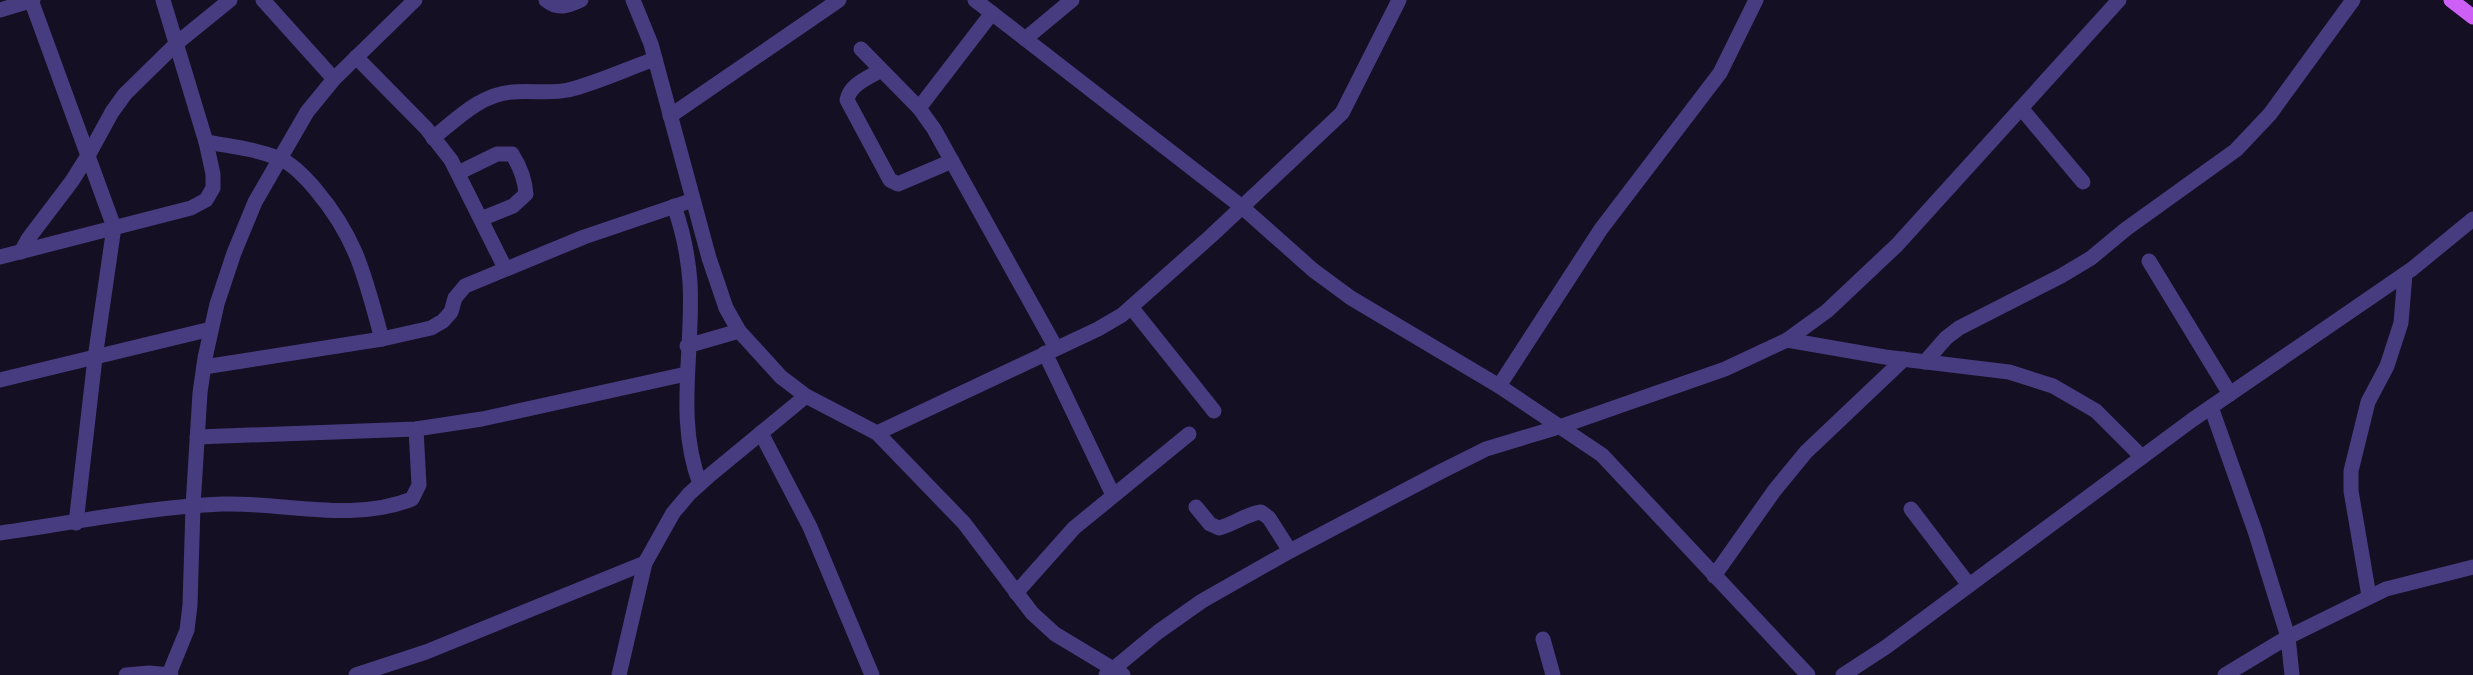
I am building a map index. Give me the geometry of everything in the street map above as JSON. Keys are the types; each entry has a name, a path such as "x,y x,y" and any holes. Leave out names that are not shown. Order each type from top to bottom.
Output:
{"main road":[{"path":"2451,0 2473,17"}],"street":[{"path":"0,10 32,0 114,227 95,358 76,523"},
{"path":"0,257 191,208 206,200 213,188 213,174 206,142 163,0"},
{"path":"21,252 89,154 112,112 125,94 177,44 230,0"},
{"path":"263,0 334,79"},
{"path":"126,675 149,673 170,675 187,630 197,437 204,367 211,329 234,253 255,202 308,112 334,79 415,0"},
{"path":"546,0 554,6 561,7 581,0"},
{"path":"633,0 655,59 709,258 726,308 739,331 781,377 806,396 877,433 964,523 1032,613 1055,634 1114,673 1202,601 1290,551 1486,450 1725,369 1787,340 1827,311 1897,245 2119,0"},
{"path":"670,116 839,0"},
{"path":"975,0 1242,207 1313,270 1351,298 1499,386 1562,426 1602,455 1808,675"},
{"path":"1025,39 1072,0"},
{"path":"877,433 1098,329 1122,315 1342,113 1399,0"},
{"path":"1499,386 1600,230 1720,73 1756,0"},
{"path":"1925,362 1946,338 1959,328 2061,276 2091,258 2236,150 2270,114 2353,0"},
{"path":"919,108 992,13"},
{"path":"861,49 919,108 952,161 1051,350 1113,495"},
{"path":"356,57 434,138 458,172 505,268"},
{"path":"434,138 475,105 495,95 511,92 548,93 569,90 655,59"},
{"path":"881,70 855,85 847,100 890,180 898,184 906,182 952,161"},
{"path":"2021,108 2082,182"},
{"path":"206,142 253,150 280,158 307,179 344,226 363,270 382,339"},
{"path":"458,172 497,154 512,154 515,159 525,184 526,194 513,206 481,219"},
{"path":"204,367 382,339 431,328 443,321 451,312 455,298 465,286 592,234 693,200"},
{"path":"674,206 687,254 690,285 686,374 689,443 692,464 700,484"},
{"path":"1843,675 1886,647 2229,394 2405,274 2473,219"},
{"path":"2150,261 2229,394"},
{"path":"2369,596 2351,491 2351,471 2368,402 2387,366 2401,323 2405,274"},
{"path":"1131,307 1214,411"},
{"path":"0,380 211,329"},
{"path":"687,346 739,331"},
{"path":"1787,340 1904,359 2009,372 2053,386 2096,411 2142,457"},
{"path":"1714,576 1774,491 1806,452 1904,359"},
{"path":"197,437 416,429 482,418 686,374"},
{"path":"619,675 645,563 673,513 700,484 806,396"},
{"path":"2211,407 2255,531 2288,637 2292,675"},
{"path":"0,533 193,506 225,504 358,511 393,506 412,499 418,485 416,429"},
{"path":"761,433 810,527 872,675"},
{"path":"1016,593 1074,528 1189,434"},
{"path":"1196,507 1210,524 1218,528 1229,525 1251,513 1262,512 1269,518 1290,551"},
{"path":"1911,509 1969,585"},
{"path":"356,675 426,652 645,563"},
{"path":"2225,675 2288,637 2369,596 2386,589 2473,567"},
{"path":"1543,639 1552,675"}]}
